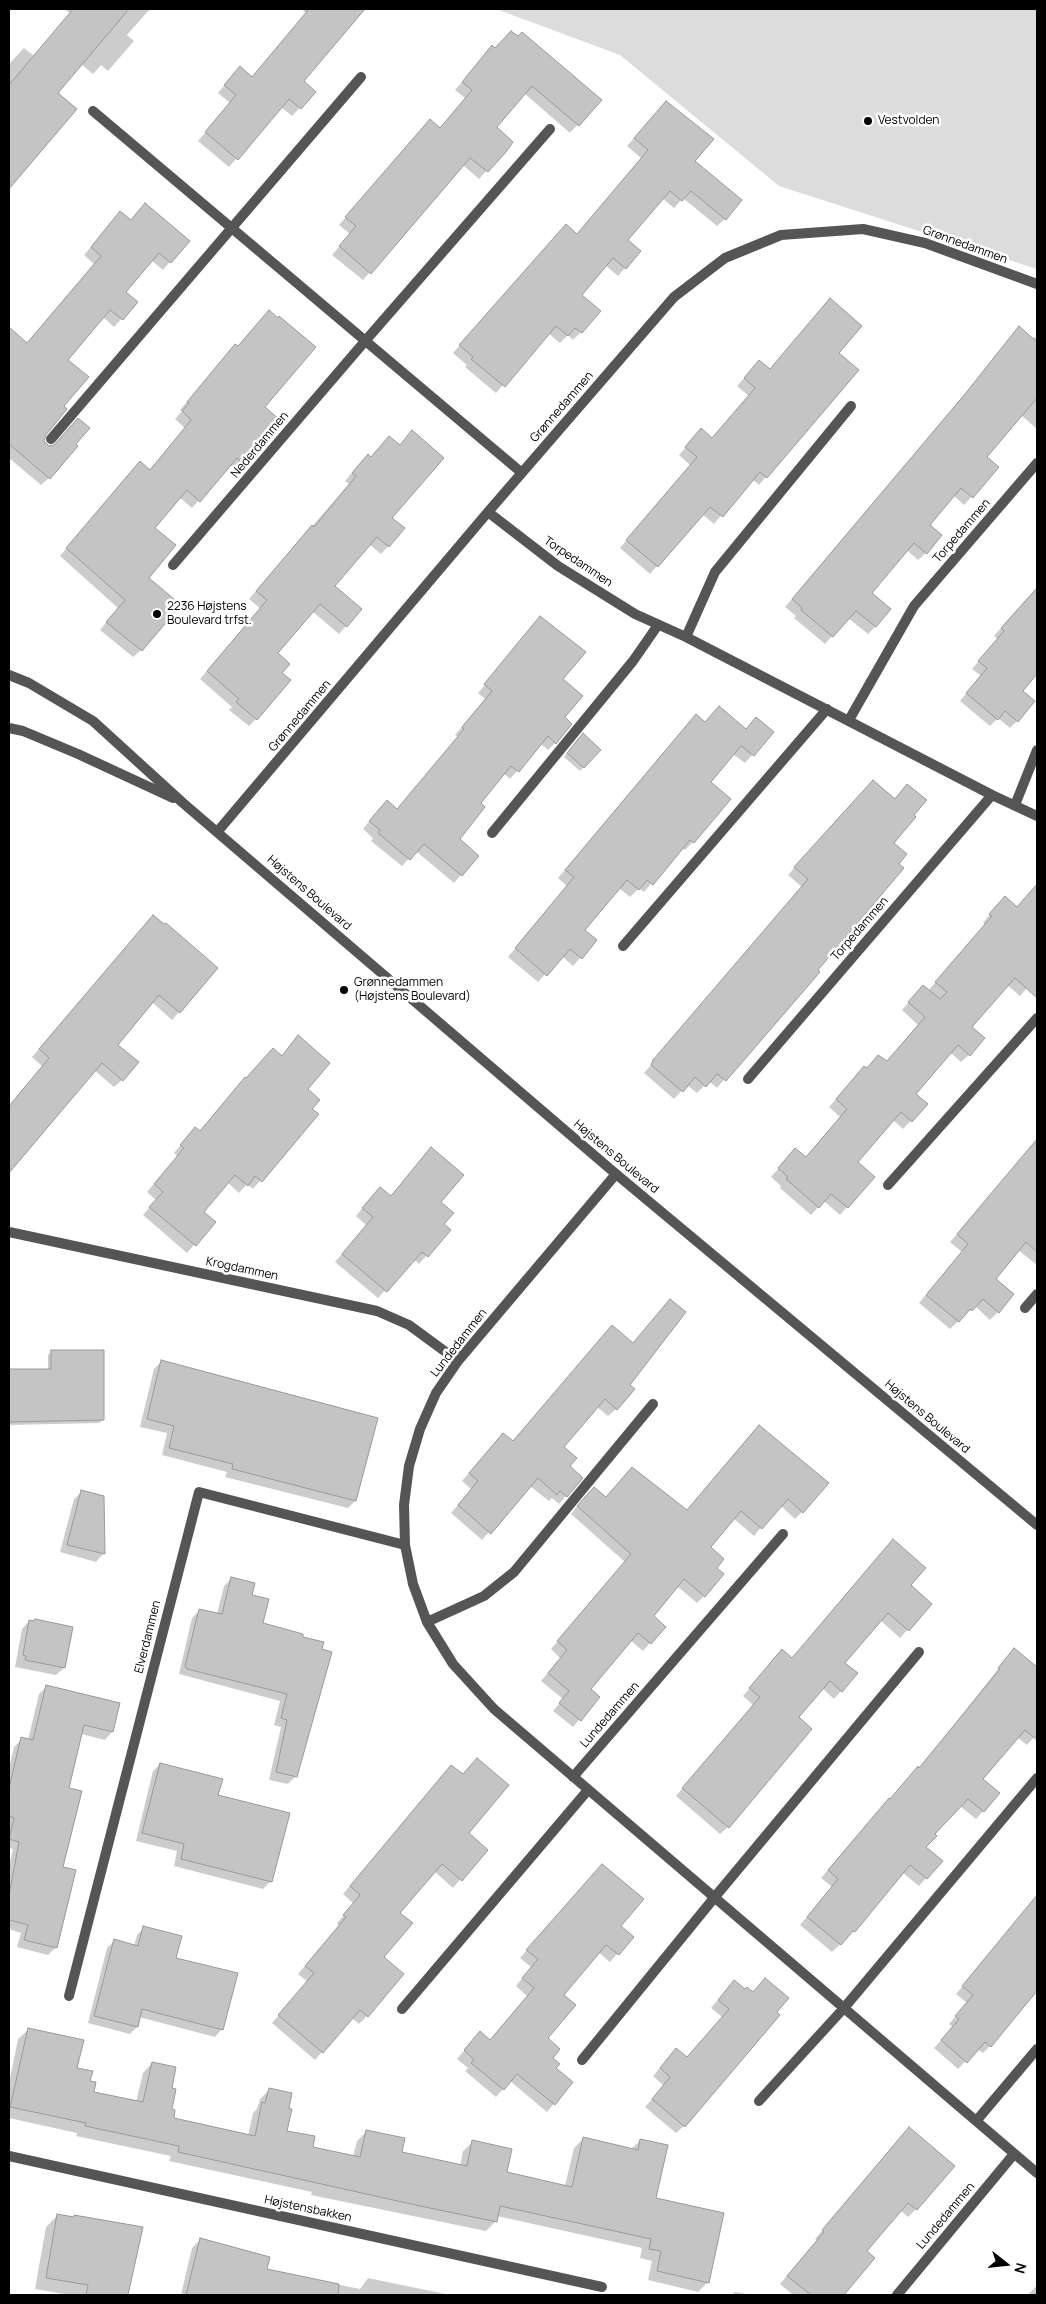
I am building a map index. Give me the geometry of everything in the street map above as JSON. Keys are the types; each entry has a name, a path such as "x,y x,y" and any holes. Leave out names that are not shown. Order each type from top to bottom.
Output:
{"street":[{"path":"51,439 361,77"},
{"path":"93,111 522,473"},
{"name":"Nederdammen","path":"174,565 366,340 550,129"},
{"name":"Grønnedammen","path":"218,831 488,512 674,297 725,258 781,235 862,229 925,242 1037,284"},
{"path":"686,637 715,572 851,406"},
{"name":"Torpedammen","path":"849,720 914,606 1037,463"},
{"name":"Torpedammen","path":"488,512 558,566 635,614 686,637 992,795 1015,804 1037,816"},
{"path":"492,832 633,660 658,625"},
{"name":"Højstens Boulevard","path":"9,675 30,683 92,721 183,803 218,831 616,1174 1037,1525"},
{"path":"623,946 827,709"},
{"name":"Højstens Boulevard","path":"9,728 23,731 183,803"},
{"path":"1015,804 1037,750"},
{"name":"Torpedammen","path":"748,1079 992,795"},
{"path":"888,1186 1037,1018"},
{"name":"Lundedammen","path":"616,1174 458,1361 436,1393 417,1438 409,1466 404,1505 405,1545 413,1584 427,1622 453,1664 486,1701 1037,2173"},
{"name":"Krogdammen","path":"9,1232 377,1311 409,1325 458,1361"},
{"path":"1025,1308 1037,1294"},
{"path":"427,1622 484,1596 514,1572 653,1404"},
{"name":"Elverdammen","path":"69,1996 199,1492 405,1545"},
{"name":"Lundedammen","path":"573,1777 784,1534"},
{"path":"582,2060 714,1898 920,1652"},
{"path":"760,2101 844,2008 1037,1778"},
{"path":"402,2009 588,1790"},
{"path":"977,2120 1037,2049"},
{"name":"Lundedammen","path":"897,2295 1014,2154"},
{"name":"Højstensbakken","path":"9,2156 602,2287"}],"shaded area":[{"name":"Vestvolden","path":"496,9 1037,9 1037,269 779,186 620,55"}],"building":[{"path":"73,9 129,9 58,93 77,109 9,189 9,85"},
{"path":"309,9 365,9 304,81 316,92 301,109 289,99 238,160 205,132 236,95 224,85 240,66 252,77"},
{"path":"511,31 518,36 522,32 602,100 579,126 532,86 497,127 513,142 506,152 488,172 470,158 371,274 339,246 356,226 345,217 430,119 440,128 472,90 462,82 492,45 495,48"},
{"path":"666,101 714,139 695,161 742,200 726,220 691,191 682,201 670,191 628,240 641,251 626,269 613,258 582,295 601,311 582,333 575,328 568,336 556,326 505,387 471,359 473,357 459,345 566,224 577,234 648,150 634,138"},
{"path":"145,203 190,241 171,263 159,253 126,292 138,302 123,320 110,310 68,360 89,377 64,406 67,409 46,435 44,441 49,446 54,445 78,418 90,428 76,444 78,446 50,479 9,444 9,327 27,343 101,256 91,247 120,211 131,220"},
{"path":"830,298 862,326 839,353 859,370 767,478 760,472 723,517 710,507 658,567 626,540 697,457 685,447 701,428 712,438 755,388 744,378 759,360 770,369"},
{"path":"269,310 316,347 265,407 281,421 244,464 237,458 200,502 187,490 155,528 176,545 149,578 181,605 142,651 106,622 125,600 66,548 140,461 150,470 191,420 182,411 189,403 187,402 235,344 238,346"},
{"path":"1019,326 1037,342 1037,398 987,457 999,467 973,498 961,488 930,525 942,535 927,554 914,543 872,593 891,609 876,627 856,611 833,637 801,610 802,608 792,599 965,394"},
{"path":"412,430 444,458 392,518 405,528 389,547 377,537 335,586 362,609 347,627 320,604 278,653 290,664 282,673 291,680 257,720 236,702 239,699 207,671 267,600 256,591 312,525 314,527 356,476 352,473 368,454 371,457 389,436 400,445"},
{"path":"1037,588 1037,674 1023,691 1035,701 1018,722 1005,711 998,720 966,693 987,668 978,661 1004,631 1001,628"},
{"path":"540,616 586,652 563,679 583,696 565,717 572,724 556,744 548,736 519,772 511,766 481,803 485,807 460,839 479,856 462,876 424,844 410,860 378,833 380,830 369,821 387,800 397,809 464,729 462,727 492,691 484,684"},
{"path":"719,706 746,729 756,717 774,732 754,756 741,746 711,782 731,799 694,843 690,840 653,885 647,880 639,890 627,880 585,930 597,940 582,959 570,949 547,976 515,948 574,877 565,870 696,714 705,722"},
{"path":"583,733 601,750 584,768 567,753"},
{"path":"873,780 895,799 907,784 927,800 914,815 916,817 894,843 907,854 899,864 904,868 818,970 820,972 726,1081 717,1074 706,1087 695,1077 683,1092 651,1065 653,1060 808,879 794,867"},
{"path":"1037,884 1037,998 1015,978 972,1027 985,1038 970,1056 958,1045 916,1094 928,1104 912,1122 901,1112 858,1162 875,1177 848,1208 831,1194 819,1208 786,1179 788,1177 778,1168 795,1148 806,1157 847,1109 836,1099 864,1066 867,1068 878,1055 887,1061 925,1017 908,1002 923,985 940,999 947,992 935,982 992,916 989,914 1005,896 1017,907"},
{"path":"153,915 164,924 166,923 218,968 180,1013 159,995 118,1045 139,1062 123,1081 102,1063 9,1173 9,1106 49,1058 39,1049"},
{"path":"298,1035 330,1063 308,1089 320,1100 312,1109 319,1114 262,1182 255,1176 248,1186 235,1175 204,1212 216,1222 196,1246 149,1207 163,1192 154,1184 184,1148 180,1145 195,1127 200,1131 245,1077 273,1048 282,1056"},
{"path":"1037,1139 1037,1252 1026,1242 996,1279 1014,1294 999,1313 983,1299 972,1311 970,1309 959,1322 926,1295 968,1244 957,1234"},
{"path":"431,1147 464,1175 441,1202 454,1213 444,1224 451,1230 428,1257 422,1252 387,1292 342,1254 373,1217 362,1208 380,1187 391,1196"},
{"path":"670,1299 686,1312 630,1385 635,1389 617,1410 605,1399 564,1447 577,1458 570,1466 583,1478 567,1497 560,1491 557,1495 538,1478 491,1534 458,1505 478,1481 469,1473 503,1433 513,1441 612,1325 633,1343"},
{"path":"51,1350 104,1350 104,1420 9,1422 9,1369 51,1369"},
{"path":"161,1360 378,1418 356,1501 232,1469 233,1464 169,1448 174,1426 147,1419"},
{"path":"759,1425 829,1483 803,1513 788,1499 762,1529 741,1511 711,1547 724,1559 717,1568 724,1574 705,1597 684,1579 654,1616 666,1627 651,1644 638,1633 591,1689 600,1697 581,1721 559,1703 569,1691 548,1673 567,1650 557,1641 631,1554 577,1506 594,1487 606,1497 632,1467 687,1510"},
{"path":"81,1490 104,1496 105,1554 67,1545"},
{"path":"893,1539 926,1568 911,1585 932,1604 909,1631 888,1613 845,1663 858,1673 842,1692 830,1681 799,1717 812,1729 729,1828 682,1788 760,1697 749,1688 782,1649 792,1658"},
{"path":"231,1577 255,1583 252,1595 269,1599 263,1623 324,1642 322,1649 332,1652 297,1777 276,1772 287,1720 281,1718 287,1694 187,1669 185,1666 199,1609 222,1614"},
{"path":"35,1619 73,1627 65,1668 25,1660 26,1656 23,1655 29,1620 34,1621"},
{"path":"1014,1648 1037,1667 1037,1740 1025,1730 983,1779 1000,1793 984,1812 968,1799 935,1834 937,1836 926,1847 943,1861 927,1879 910,1865 855,1932 853,1931 841,1945 807,1917 838,1879 828,1870 889,1798 918,1766 919,1768 1000,1669 998,1668"},
{"path":"46,1685 120,1703 113,1732 84,1725 69,1788 82,1791 63,1867 76,1870 57,1948 24,1940 28,1925 9,1920 9,1895 19,1842 9,1839 14,1818 9,1816 9,1788 21,1737 33,1740"},
{"path":"477,1758 509,1785 469,1833 488,1850 462,1881 442,1864 400,1913 413,1923 384,1957 404,1974 368,2017 360,2010 323,2053 278,2015 314,1973 305,1966 346,1917 343,1915 360,1895 350,1886 451,1765 463,1774"},
{"path":"160,1763 223,1779 218,1795 290,1813 272,1882 181,1859 184,1844 142,1833"},
{"path":"602,1864 644,1899 621,1926 634,1937 619,1955 606,1945 564,1995 576,2005 548,2038 560,2049 553,2058 560,2064 556,2068 573,2082 555,2105 517,2074 504,2090 471,2063 474,2060 464,2050 480,2031 490,2040 534,1988 522,1978 538,1959 526,1950"},
{"path":"1037,1895 1037,1991 991,2047 985,2042 967,2063 941,2040 959,2019 955,2016 973,1995 962,1986"},
{"path":"143,1926 182,1936 176,1958 238,1973 223,2030 142,2009 138,2027 94,2016 114,1939 138,1946"},
{"path":"765,1978 789,1998 777,2012 780,2015 685,2127 652,2099 670,2077 660,2068 676,2048 687,2057 729,2009 718,2000 734,1980 745,1989 747,1987 753,1992"},
{"path":"28,2028 84,2040 77,2068 93,2071 90,2081 96,2082 94,2092 143,2102 152,2062 176,2067 172,2088 176,2089 172,2109 175,2110 174,2118 255,2136 262,2102 265,2103 269,2088 292,2093 289,2109 292,2109 287,2131 315,2136 313,2147 360,2157 366,2130 405,2138 402,2152 467,2166 472,2140 512,2149 507,2172 572,2187 583,2137 638,2150 640,2139 668,2145 656,2198 724,2213 709,2283 657,2271 661,2251 649,2249 651,2239 500,2206 497,2222 178,2152 179,2146 85,2126 86,2123 10,2107"},
{"path":"909,2127 955,2166 917,2210 908,2203 867,2251 875,2258 844,2295 811,2295 787,2276 824,2232 822,2230"},
{"path":"57,2214 74,2217 74,2215 143,2227 128,2295 86,2295 88,2285 46,2278"},
{"path":"200,2238 270,2257 267,2269 339,2284 338,2295 186,2295"}],"place":[{"name":"Vestvolden","path":"868,121"},
{"name":"2236 Højstens Boulevard trfst.","path":"157,614"},
{"name":"Grønnedammen (Højstens Boulevard)","path":"344,990"}]}
